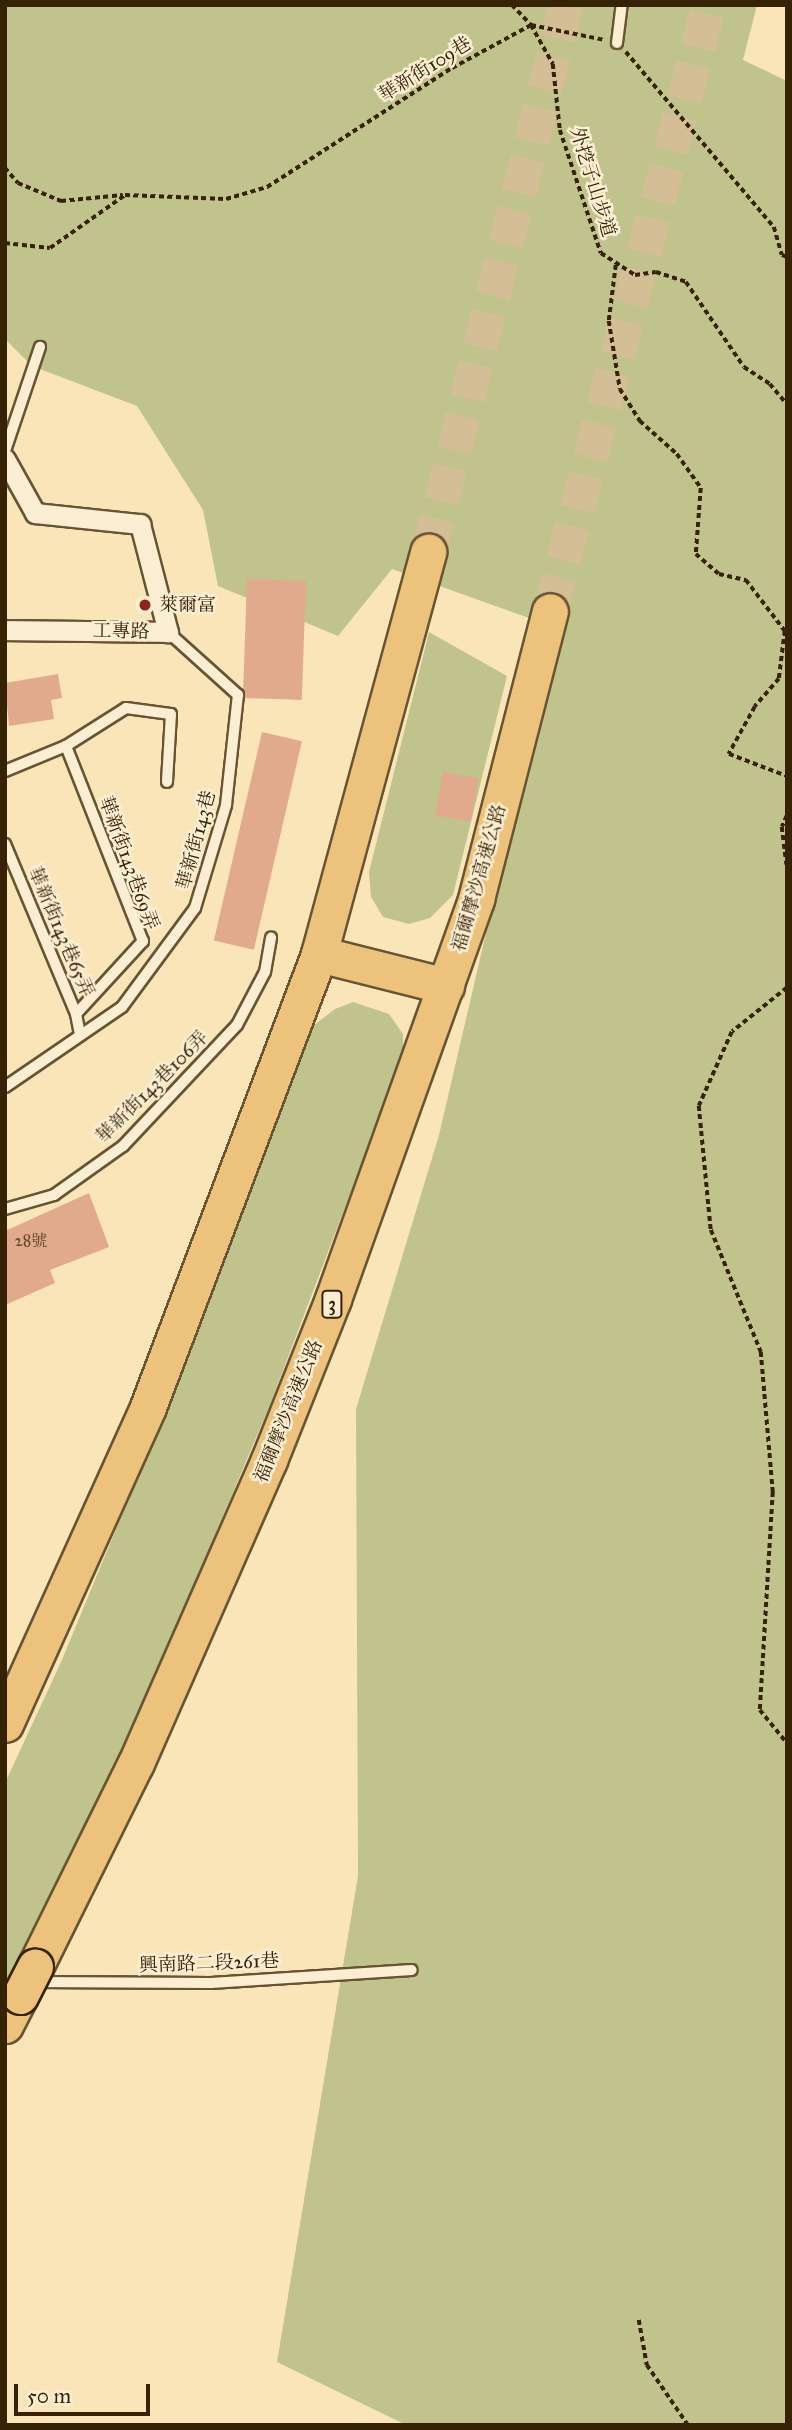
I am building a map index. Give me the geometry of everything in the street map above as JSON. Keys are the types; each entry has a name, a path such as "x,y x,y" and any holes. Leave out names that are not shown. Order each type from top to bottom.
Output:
{"highway":[{"path":"5,1724 148,1407 319,954 428,552"},
{"name":"福爾摩沙高速公路","path":"20,1992 136,1763 269,1460 333,1299 476,899 551,611"},
{"path":"319,954 446,986"}],"street":[{"name":"工專路","path":"5,459 35,513 140,524 168,632 5,630"}],"lane":[{"path":"617,43 622,5"},
{"path":"5,451 40,347"},
{"name":"華新街143巷","path":"5,1087 122,1007 195,908 226,805 238,695 168,632"},
{"path":"5,771 66,746 126,708 171,714 167,782"},
{"name":"華新街143巷69弄","path":"66,746 143,942 76,1014"},
{"name":"華新街143巷65弄","path":"5,844 76,1014 80,1035"},
{"name":"華新街143巷106弄","path":"5,1209 54,1195 123,1146 237,1025 265,972 271,938"},
{"name":"興南路二段261巷","path":"20,1992 412,1970"}],"path":[{"name":"外挖子山步道","path":"512,5 531,25 553,64 560,130 593,240 616,265"},
{"path":"531,25 617,43 643,68 774,227 782,255 787,257"},
{"name":"華新街109巷","path":"5,168 18,183 61,201 125,195 226,199 267,187 452,68 531,25"},
{"path":"5,243 50,248 125,195"},
{"path":"787,404 769,384 744,367 686,282 656,272 635,275 616,265 609,321 620,389 640,421 677,454 701,488 696,554 719,574 746,580 785,631 779,679 755,706 729,754 787,776"},
{"path":"787,816 782,827 787,865"},
{"path":"787,989 732,1032 699,1106 711,1230 761,1352 773,1492 760,1710 787,1743"},
{"path":"639,2320 647,2365 688,2425"}],"green space":[{"path":"5,5 757,5 743,60 787,81 787,2425 406,2425 277,2362 358,1876 356,1409 439,1135 557,628 392,569 338,636 218,586 203,510 137,406 32,366 5,339"},
{"path":"429,632 507,676 453,895 430,918 409,924 383,917 371,897 369,872"},
{"path":"353,1002 389,1014 403,1034 403,1055 269,1407 209,1549 111,1776 5,1988 5,1783 61,1662 179,1377 313,1026 335,1009"}],"building":[{"path":"247,579 306,581 302,700 243,698"},
{"path":"58,674 62,698 51,700 54,719 9,726 5,683"},
{"path":"262,732 302,741 254,950 214,941"},
{"path":"443,772 478,778 471,822 435,815"},
{"path":"89,1193 109,1247 50,1270 55,1283 5,1305 5,1231"}],"tunnel":[{"path":"428,552 566,5"},
{"path":"550,611 709,5"}],"place":[{"name":"萊爾富","path":"145,605"}]}
